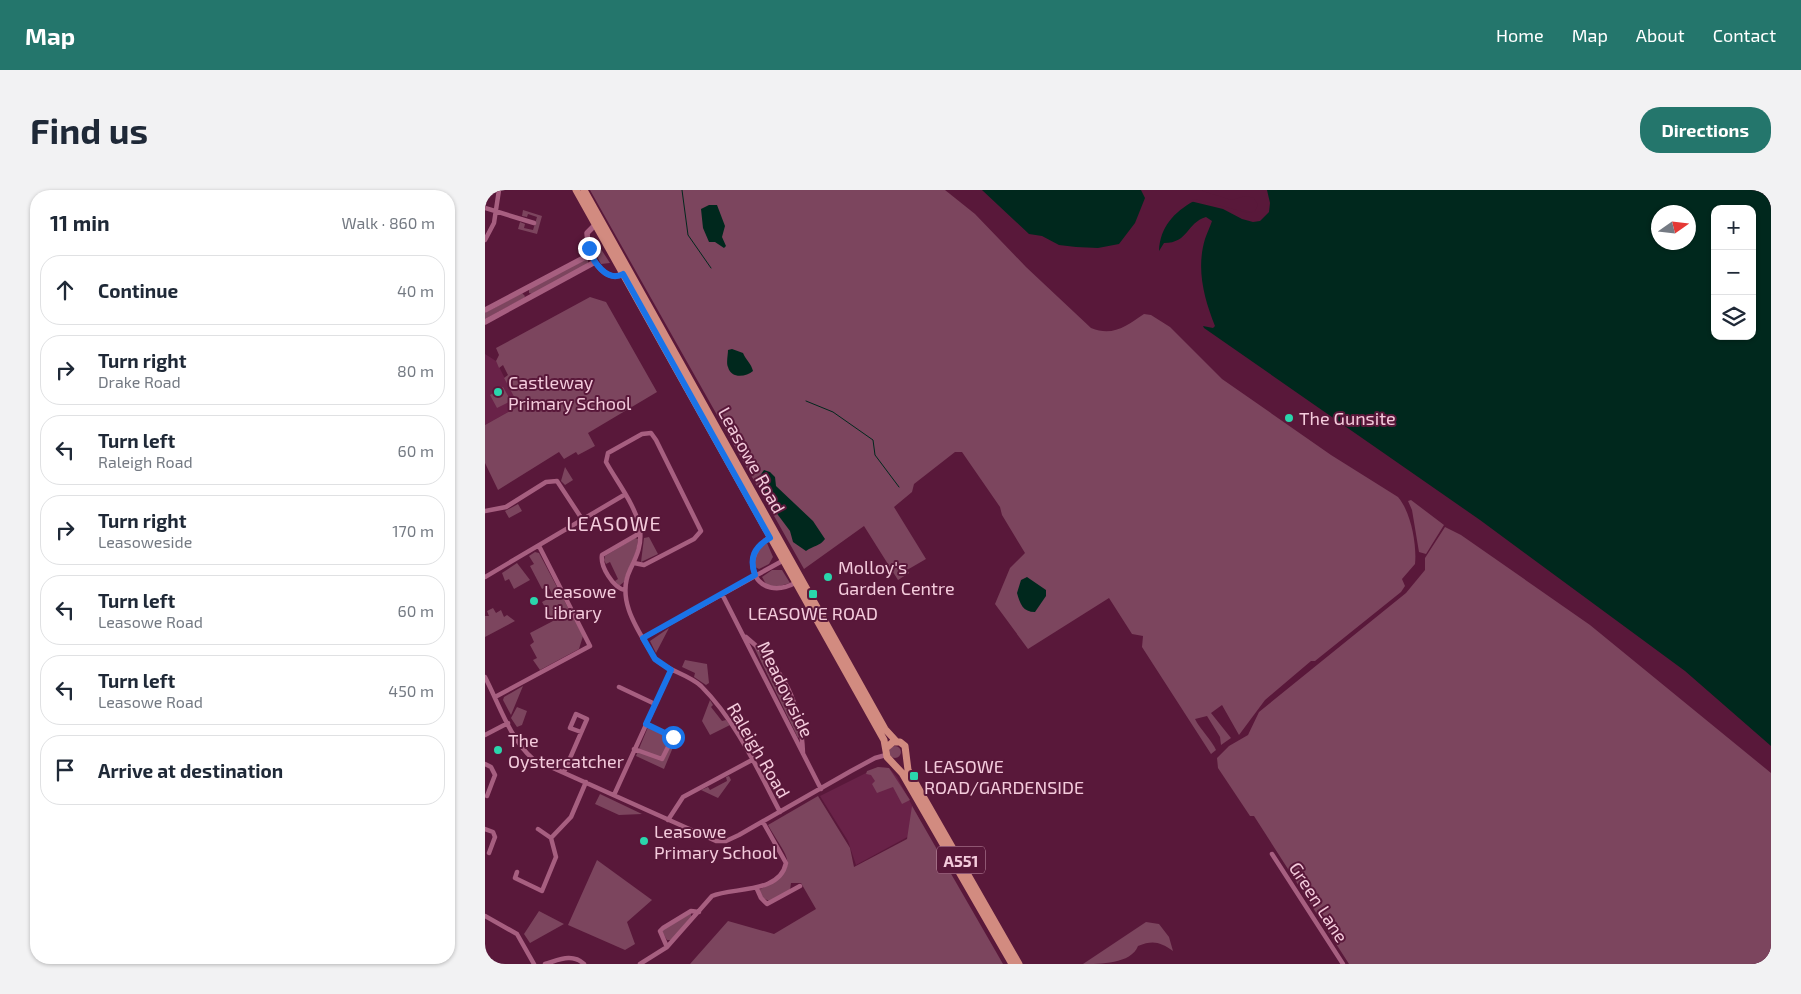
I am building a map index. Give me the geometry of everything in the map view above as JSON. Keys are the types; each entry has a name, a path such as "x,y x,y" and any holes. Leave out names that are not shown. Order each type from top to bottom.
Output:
{"main road":[{"name":"Leasowe Road","path":"576,190 598,223 786,559 885,729 897,742"},
{"name":"Leasowe Road","path":"584,190 598,223"},
{"name":"Leasowe Road","path":"626,273 770,538 786,559 795,583 884,740 886,752"},
{"path":"897,742 905,746 905,756 899,762 892,762 886,752 890,743 897,742"},
{"name":"A551","path":"905,756 908,770 1019,964"},
{"name":"A551","path":"892,762 902,773 1012,964"}],"street":[{"path":"485,240 497,212 499,190"},
{"path":"485,208 534,223"},
{"path":"598,223 587,233 591,254 595,262 606,273 614,276 626,273"},
{"path":"485,310 591,254"},
{"path":"485,322 595,262"},
{"path":"524,290 529,298"},
{"path":"625,590 615,586 601,560 601,555 640,533 635,516 606,462 606,457 608,453 642,434 651,433 701,531 694,539 645,566 634,563"},
{"path":"485,510 506,507 546,482 557,481 582,519"},
{"path":"485,578 624,495"},
{"name":"Raleigh Road","path":"640,533 639,551 629,571 625,590 627,608 655,659 671,670 699,684 736,730 780,812"},
{"name":"Leasowe Road","path":"755,575 752,557 760,544 770,538"},
{"path":"495,697 590,646 539,546"},
{"path":"643,638 786,559"},
{"path":"755,575 761,584 773,589 784,588 795,583"},
{"name":"Meadowside","path":"722,594 821,788"},
{"name":"Meadowside","path":"745,636 771,660 787,686 796,706 802,734 803,755"},
{"path":"614,795 671,670"},
{"path":"485,677 525,752 533,758 716,841 726,841 763,822 886,752"},
{"path":"619,687 655,704"},
{"path":"485,735 508,723"},
{"path":"634,749 662,759 673,737 646,724"},
{"path":"564,772 581,732"},
{"path":"668,820 683,797 752,760"},
{"path":"485,764 491,767 495,774 487,796"},
{"path":"551,838 571,817 586,782"},
{"path":"640,964 667,947 699,912 706,901 718,893 757,889 780,876 785,870 786,863 763,822"},
{"path":"485,829 493,832 495,837 489,853"},
{"path":"517,872 515,878 542,891 554,866 556,857 551,838 538,829"},
{"name":"Green Lane","path":"1272,854 1343,964"},
{"path":"757,889 761,898 767,904 800,886"},
{"path":"667,947 660,931 691,911 699,912"},
{"path":"485,916 517,934 534,964"},
{"path":"545,964 567,957 575,958 584,964"}],"shaded area":[{"path":"590,190 945,190 975,214 1026,267 1091,328 1113,331 1144,314 1151,315 1170,327 1222,379 1331,455 1398,497 1403,503 1410,520 1415,548 1415,564 1402,579 1405,586 1401,592 1315,661 1311,661 1265,700 1239,735 1222,705 1211,713 1231,738 1221,745 1220,737 1207,716 1195,719 1216,750 1211,754 1142,647 1143,636 1132,634 1109,598 1028,649 995,604 1010,568 1025,553 1002,515 1000,507 962,452 955,452 914,484 912,492 894,507 926,559 907,570 909,573 898,580 864,526 804,569"},
{"path":"982,190 1141,190 1145,198 1135,223 1119,244 1098,248 1076,247 1059,245 1042,236 1029,234"},
{"path":"1202,190 1771,190 1771,746 1685,671 1480,520 1204,328 1203,326 1213,328 1215,326 1205,294 1201,272 1202,250 1212,221 1206,217 1199,220 1178,240 1164,243 1159,251 1165,228 1174,215 1194,201 1253,215 1260,205 1255,196"},
{"path":"709,205 717,205 725,226 722,237 726,246 724,248 715,242 709,242 703,228 701,209"},
{"path":"523,210 542,216 537,234 518,229 520,222 525,224 524,228 533,230 537,217 528,214 527,217 522,216"},
{"path":"597,243 610,263 601,264 592,247"},
{"path":"586,259 588,264 532,294 529,293 529,289"},
{"path":"522,293 525,296 524,298 485,319 485,313"},
{"path":"590,297 606,302 657,392 588,433 595,446 578,455 576,452 564,459 559,452 498,490 485,463 485,425 519,406 504,378 508,375 503,365 499,368 496,361 499,355 496,348"},
{"path":"732,349 743,353 753,371 743,376 732,374 727,361 728,350"},
{"name":"Castleway Primary School","path":"485,354 496,361 519,406 485,425"},
{"path":"503,387 511,401 497,408 490,395"},
{"path":"565,467 573,480 565,485 561,481"},
{"path":"764,470 770,472 775,477 776,486 813,521 825,539 821,543 806,551 793,542 790,531 775,511 772,500 764,492 759,477"},
{"path":"1411,500 1444,525 1426,554 1419,552 1412,510 1408,501"},
{"path":"518,504 522,511 509,518 505,511"},
{"path":"1445,527 1461,535 1590,625 1771,773 1771,964 1349,964 1254,816 1250,816 1218,768 1217,758 1229,746 1248,735 1259,712 1406,593 1425,570 1425,558"},
{"path":"649,537 658,554 641,562 644,538"},
{"path":"635,538 638,539 638,545 624,582 619,586 615,581 618,579 610,562 606,564 604,560 605,556"},
{"path":"767,543 773,557 769,564 759,569 755,567 756,556 761,547"},
{"path":"535,552 539,553 583,636 579,649 540,670 533,660 537,658 530,645 534,642 530,633 553,621 542,602 553,596 548,586 542,589 530,566 534,564 529,556"},
{"path":"517,563 530,580 514,589 509,579 505,581 502,573"},
{"path":"772,570 782,570 790,583 773,588 766,584 762,577"},
{"path":"1027,577 1046,590 1046,596 1035,612 1028,611 1023,607 1017,593 1021,580"},
{"path":"493,608 496,613 501,610 504,617 507,615 515,621 485,637 485,616 489,616 487,611"},
{"path":"669,628 656,653 650,641"},
{"path":"754,647 763,652 771,661 785,686 798,726 800,736 798,738"},
{"path":"685,660 707,664 709,683 706,685 694,677 695,673 682,667"},
{"path":"523,686 511,715 503,700 504,697"},
{"path":"710,700 713,705 711,707 722,721 726,720 730,725 710,735 702,721"},
{"path":"517,707 527,711 522,725 517,727 511,718"},
{"path":"648,727 668,736 666,741 672,743 674,739 676,740 664,769 636,756"},
{"path":"893,746 897,746 901,752 897,758 893,758 889,754 889,750"},
{"path":"878,767 889,768 897,777 924,828 856,865 848,841 820,796"},
{"path":"878,767 889,768 910,800 902,804 893,787 877,793 872,784 875,781 871,775 866,774 867,771"},
{"path":"729,776 731,780 718,798 701,790 708,787 710,790 727,781 726,777"},
{"path":"600,794 642,814 619,815 595,804"},
{"path":"818,796 850,848 854,867 907,839 912,806 1003,964 690,964 728,921 774,934 816,909 801,883 791,883 790,890 769,901 763,898 759,890 773,882 781,874 786,868 787,862 786,855 768,825"},
{"path":"597,860 652,900 627,922 635,944 625,950 568,925"},
{"path":"539,911 564,924 530,943 524,934"},
{"path":"691,913 691,917 672,940 667,940 662,932 664,929"},
{"path":"1146,922 1159,924 1169,937 1173,951 1160,944 1148,943 1138,946 1134,952 1122,960 1083,964"}],"pier":[{"path":"1200,190 1267,190 1270,203 1269,212 1260,221 1253,222 1242,219 1223,209 1190,201 1194,199 1249,213 1255,211 1258,205 1254,198 1246,196 1231,200"}],"waterway":[{"path":"682,190 688,235 711,268"},
{"path":"806,401 833,412 873,440 875,455 899,487"}],"place":[{"name":"Castleway Primary School","path":"498,392"},
{"name":"The Gunsite","path":"1289,418"},
{"name":"Molloy's Garden Centre","path":"828,577"},
{"name":"LEASOWE ROAD","path":"813,594"},
{"name":"Leasowe Library","path":"534,601"},
{"name":"The Oystercatcher","path":"498,750"},
{"name":"LEASOWE ROAD/GARDENSIDE","path":"914,776"},
{"name":"Leasowe Primary School","path":"644,841"}],"district":[{"name":"LEASOWE","path":"614,523"}],"route":[{"path":"589,248 595,262 606,273 614,276 623,274 770,538 760,544 752,557 755,575 643,638 655,659 671,670 646,724 673,737"}]}
